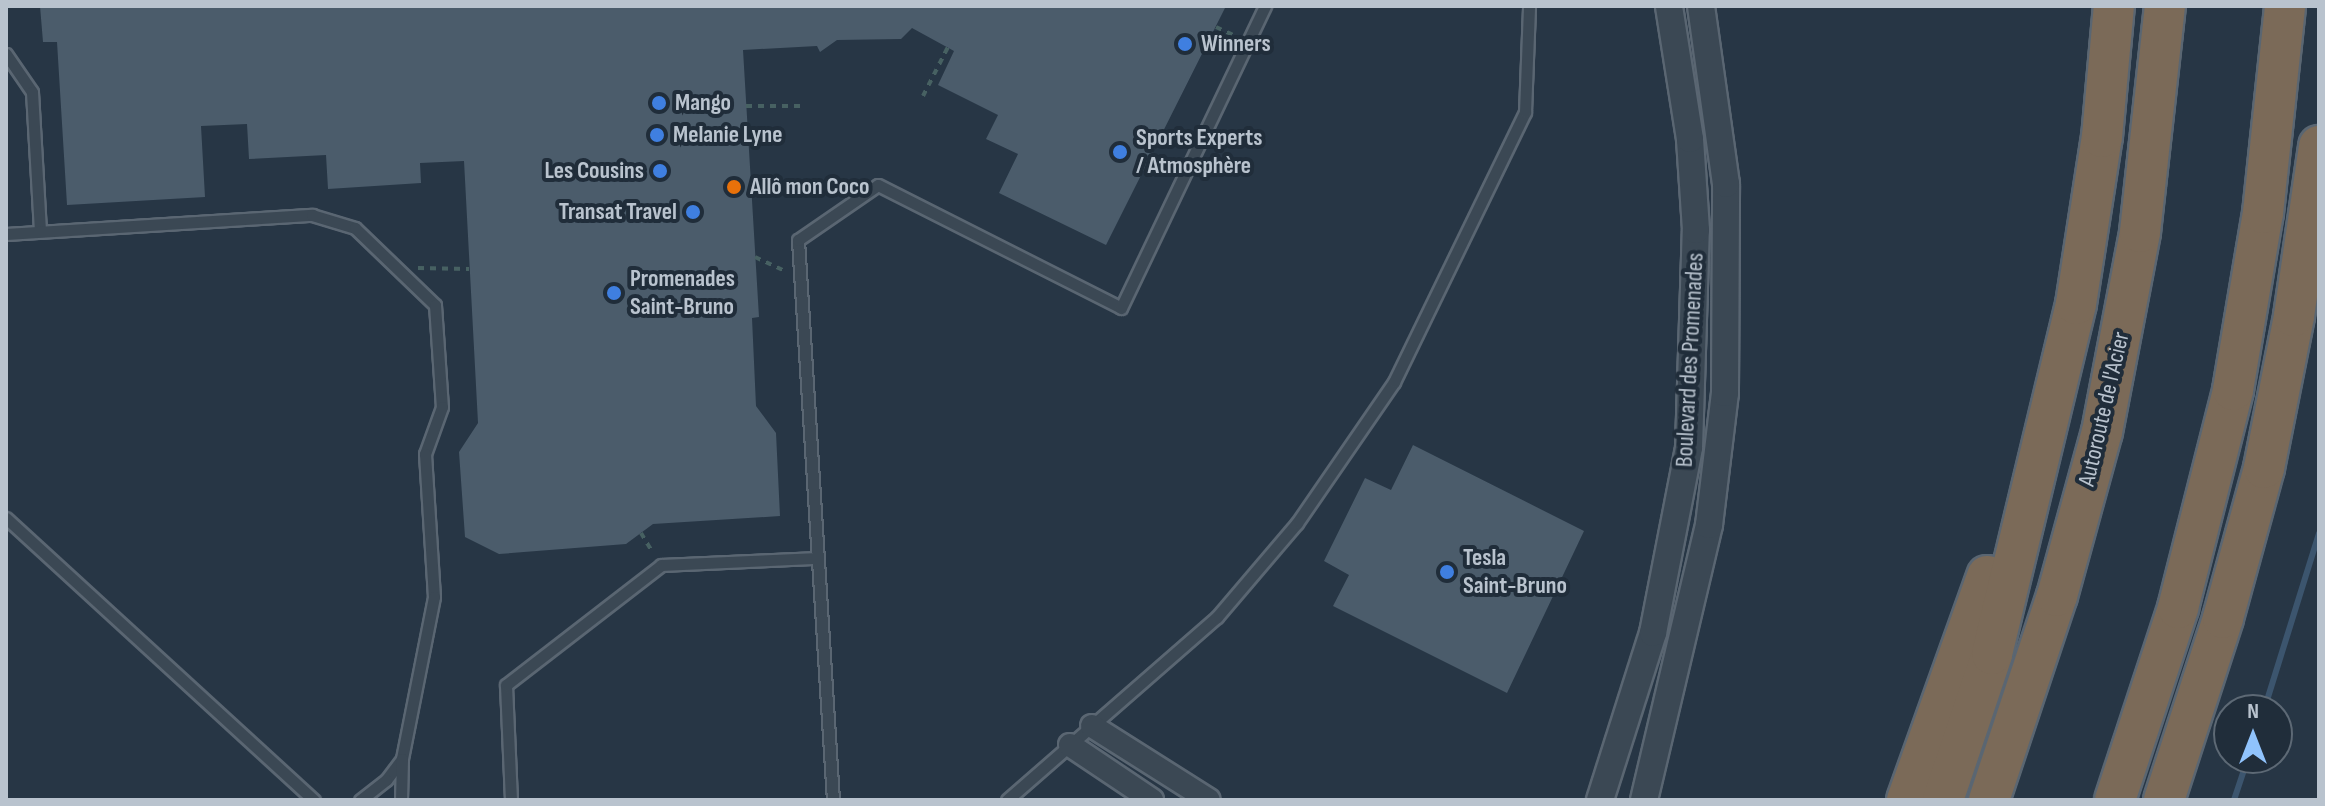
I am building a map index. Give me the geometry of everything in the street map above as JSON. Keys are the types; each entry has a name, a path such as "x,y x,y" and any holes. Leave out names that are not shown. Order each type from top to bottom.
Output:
{"highway":[{"path":"1943,800 1992,654 2066,345 2093,201 2114,6"},
{"name":"Autoroute de l'Acier","path":"1989,800 2057,596 2107,410 2140,232 2165,6"},
{"path":"2115,800 2182,596 2233,390 2263,213 2285,6"},
{"path":"2170,791 2264,468 2294,316 2319,146"},
{"path":"1907,800 2066,345"}],"street":[{"name":"Boulevard des Promenades","path":"1600,800 1659,606 1689,447 1696,230 1690,139 1669,6"},
{"name":"Boulevard des Promenades","path":"1644,800 1695,597 1725,393 1726,184 1701,6"},
{"path":"1092,726 1209,800"},
{"path":"1070,745 1152,800"}],"lane":[{"path":"833,800 798,240 878,185 1121,308 1265,6"},
{"path":"1007,800 1217,617 1297,523 1394,382 1525,112 1529,6"},
{"path":"6,54 32,92 40,231"},
{"path":"6,234 312,215 355,228 435,305 442,407 425,454 434,597 402,759 401,800"},
{"path":"6,518 314,800"},
{"path":"511,800 506,685 661,565 818,558"},
{"path":"360,800 386,780 402,759"}],"path":[{"path":"923,96 948,47"},
{"path":"746,106 804,106"},
{"path":"755,257 801,278"},
{"path":"396,267 469,269"},
{"path":"641,533 661,565"}],"building":[{"name":"Promenades Saint-Bruno","path":"40,6 1226,6 1106,245 999,193 1018,154 986,139 998,115 938,85 954,51 912,28 901,39 837,40 820,52 817,46 743,50 759,317 752,318 756,406 776,433 780,516 653,524 626,544 499,554 465,537 459,452 478,423 464,161 420,163 421,183 328,189 326,155 249,159 247,124 201,126 205,197 67,205 57,42 43,42"},
{"path":"1413,445 1584,531 1507,693 1333,606 1349,575 1324,561 1365,478 1391,490"}],"waterway":[{"path":"2269,694 2319,533"},
{"path":"2234,800 2243,774"}],"place":[{"name":"Winners","path":"1185,44"},
{"name":"Mango","path":"659,103"},
{"name":"Melanie Lyne","path":"657,135"},
{"name":"Sports Experts / Atmosphère","path":"1120,152"},
{"name":"Les Cousins","path":"660,171"},
{"name":"Allô mon Coco","path":"734,187"},
{"name":"Transat Travel","path":"693,212"},
{"name":"Promenades Saint-Bruno","path":"614,293"},
{"name":"Tesla Saint-Bruno","path":"1447,572"}]}
